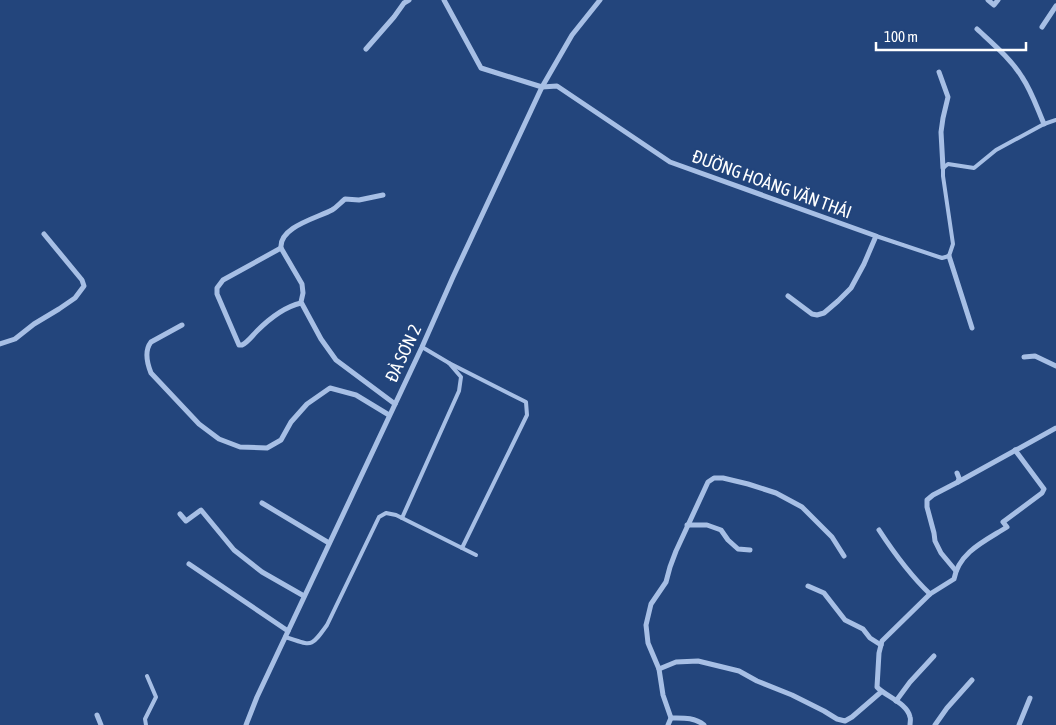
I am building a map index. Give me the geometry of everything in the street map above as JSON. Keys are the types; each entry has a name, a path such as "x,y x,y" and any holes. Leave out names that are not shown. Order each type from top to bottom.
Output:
{"street":[{"path":"366,49 404,3 409,0"},
{"name":"ĐƯỜNG HOÀNG VĂN THÁI","path":"444,0 481,68 542,87 558,86 670,162 876,236"},
{"name":"ĐÀ SƠN 2","path":"246,725 257,697 542,87 572,35 600,0"},
{"path":"988,0 994,5 998,0"},
{"path":"1042,27 1056,6"},
{"path":"978,29 1009,60 1022,78 1044,124"},
{"path":"939,72 948,97 941,132 943,168"},
{"path":"383,194 359,200 344,200 332,209 290,229 282,239 281,248 302,284 301,304 321,339 336,360 395,404"},
{"path":"0,344 15,339 34,324 60,309 75,298 84,286 82,280 44,234"},
{"path":"788,296 812,314 818,316 824,313 851,288 876,236"},
{"path":"281,248 223,280 217,288 217,294 239,345 248,341 270,319 286,308 301,304"},
{"path":"949,256 972,328"},
{"path":"182,325 151,342 148,346 147,354 149,367 151,373 199,424 219,439 240,447 267,448 281,440 291,422 307,404 330,388 356,395 389,415"},
{"path":"1024,357 1035,356 1056,366"},
{"path":"956,571 941,554 935,541 927,508 927,500 1056,428"},
{"path":"910,725 910,716 906,710 893,698 876,687 879,652 882,642 930,594 954,579 960,561 975,547 1007,528 1003,522 1042,493 1044,490 1015,450"},
{"path":"957,473 958,482"},
{"path":"668,725 671,718 662,695 659,669 648,643 646,625 651,604 666,582 687,525 708,482 714,478 724,478 748,484 776,493 802,506 832,537 844,556"},
{"path":"262,503 329,543"},
{"path":"180,514 186,521 200,510 234,550 262,572 304,596"},
{"path":"687,525 707,526 721,530 738,549 750,550"},
{"path":"879,530 904,566 930,594"},
{"path":"189,564 288,631"},
{"path":"808,586 824,593 845,620 863,629 870,638 881,645"},
{"path":"896,701 910,682 934,656"},
{"path":"659,669 676,662 698,662 738,672 792,695 837,719 845,721 881,692"},
{"path":"935,725 946,708 972,680"},
{"path":"1019,725 1030,698"},
{"path":"97,715 101,725"},
{"path":"671,718 687,718 704,725"}],"lane":[{"path":"876,236 942,258 949,256 952,244 943,168 948,164 974,168 996,150 1044,124 1056,120"},
{"path":"422,347 526,402 527,415 462,548"},
{"path":"402,518 458,391 461,378 450,363"},
{"path":"285,637 308,644 316,641 327,625 378,517 386,513 396,515 476,555"},
{"path":"146,676 156,697 145,718 146,725"}]}
